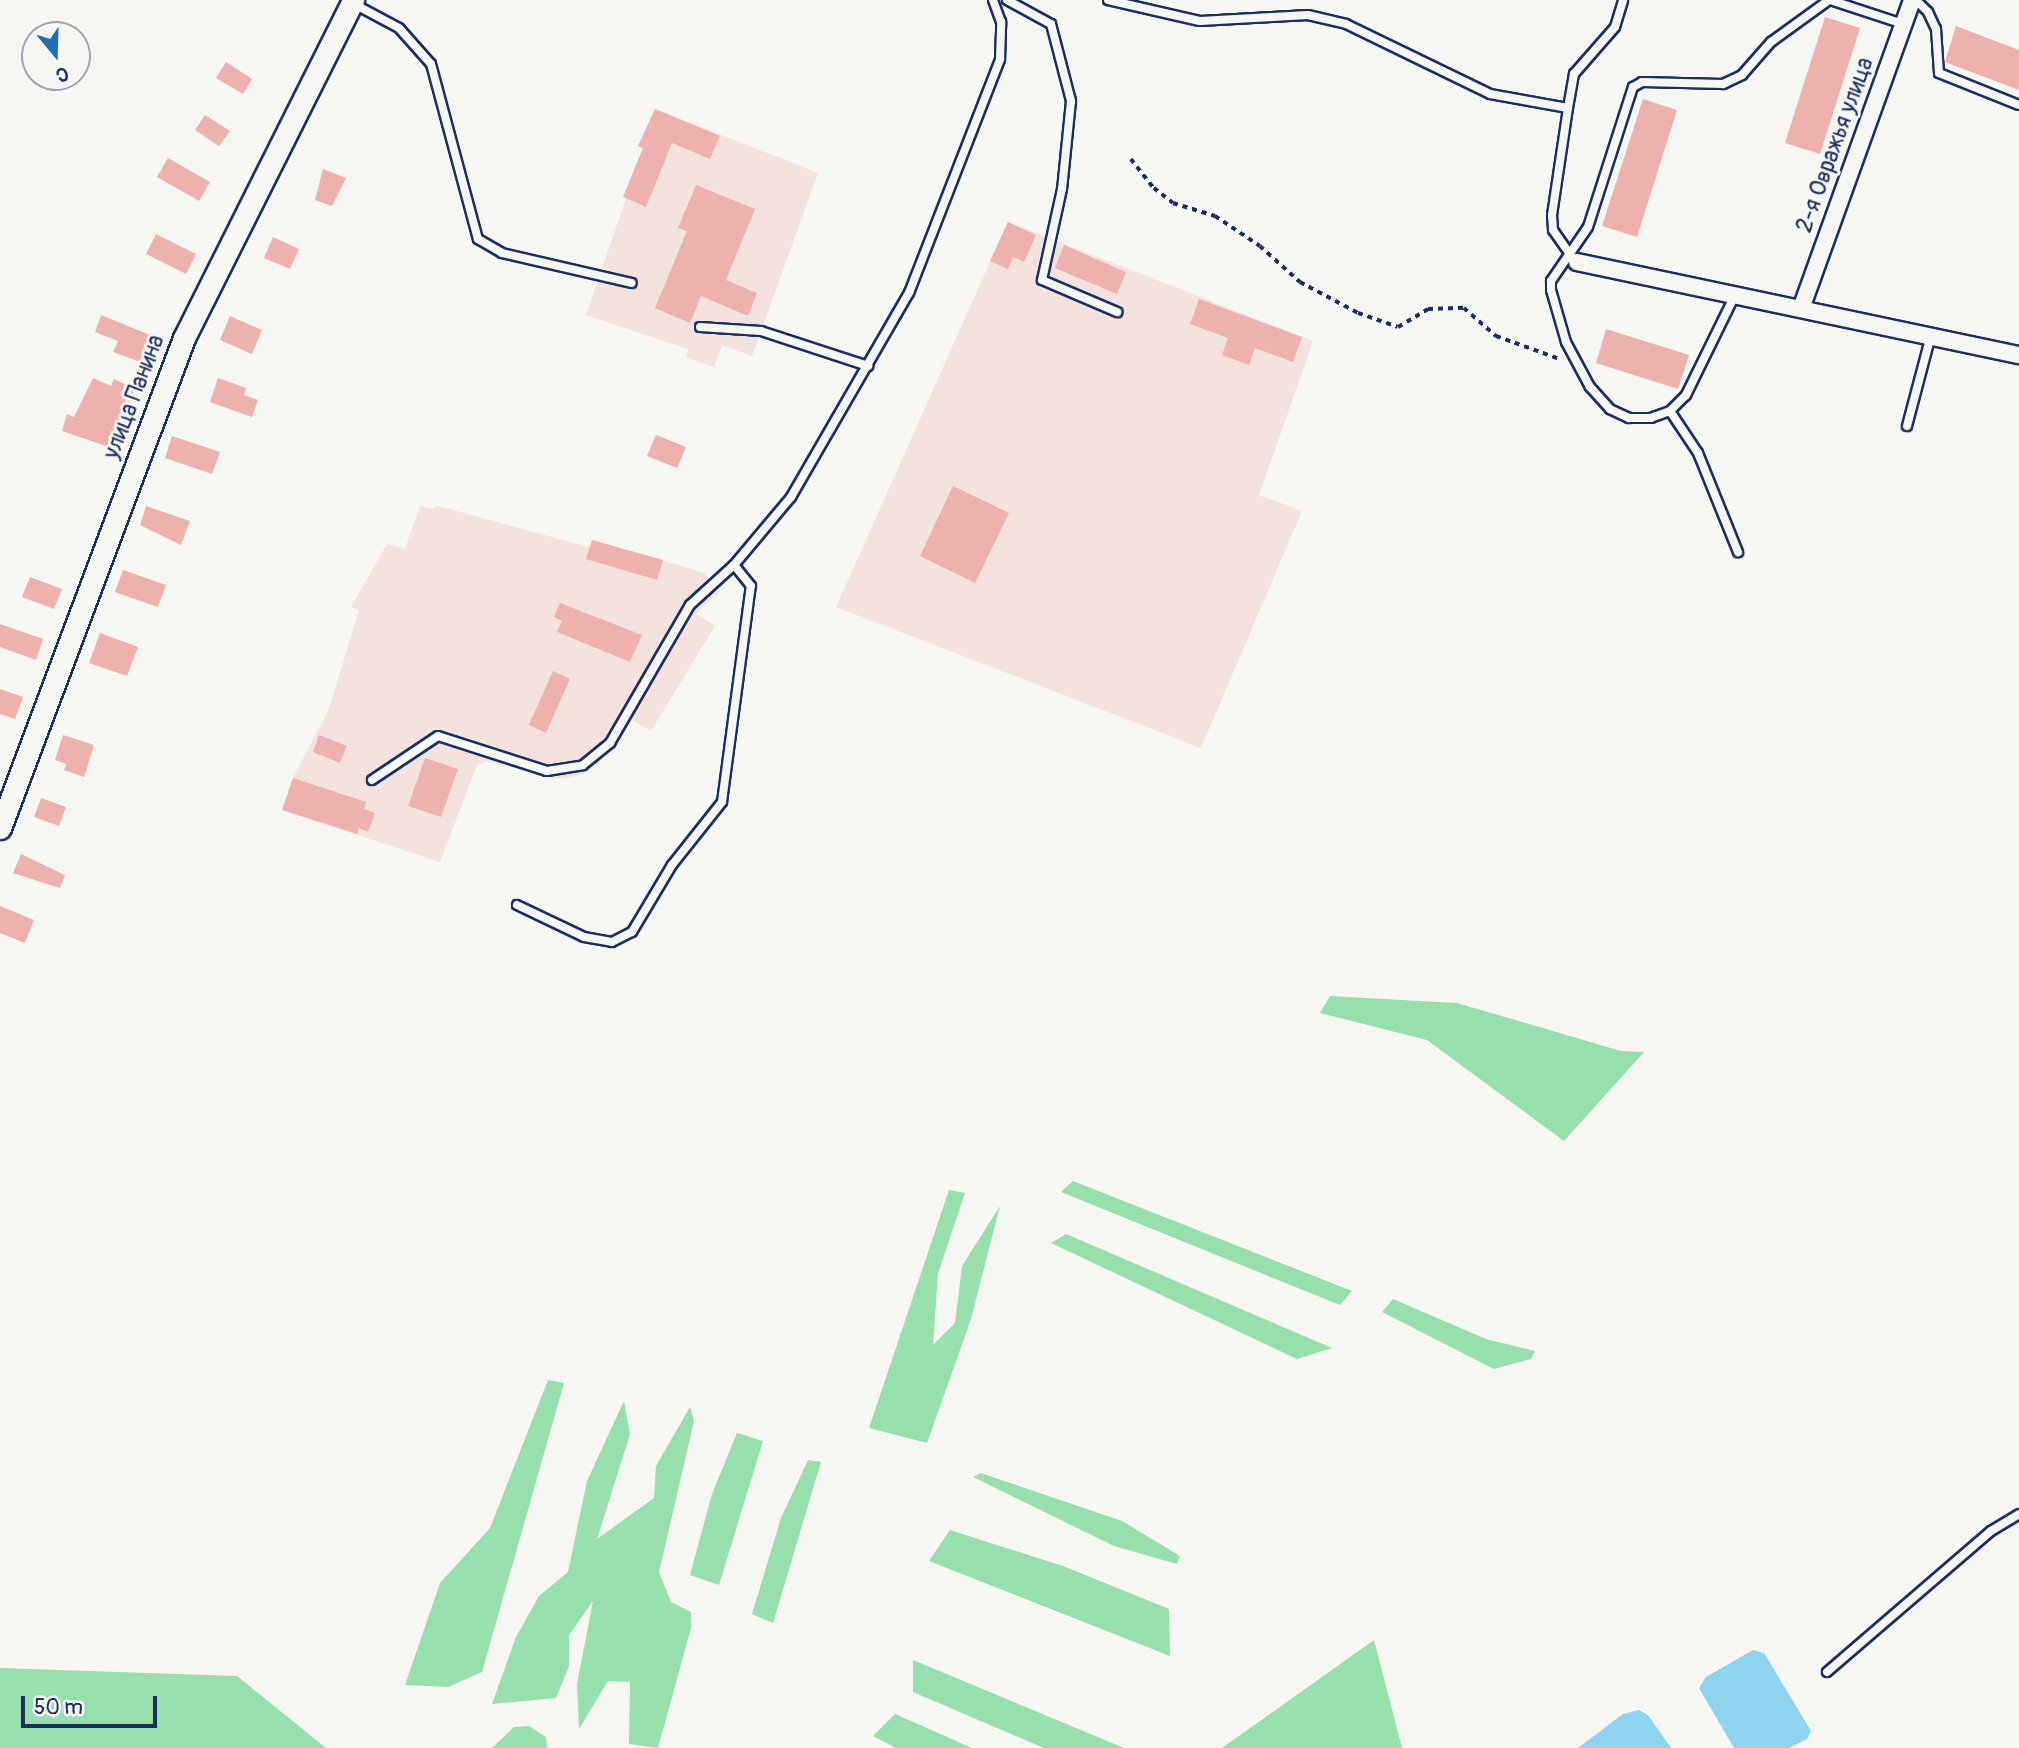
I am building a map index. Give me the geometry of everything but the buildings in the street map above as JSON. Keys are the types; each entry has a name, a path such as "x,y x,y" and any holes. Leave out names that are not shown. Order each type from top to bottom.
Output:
{"street":[{"name":"2-я Овражья улица","path":"1802,306 1914,0"},
{"name":"улица Панина","path":"0,828 184,338 352,1"},
{"path":"1574,260 1802,306 2019,355"}],"lane":[{"path":"372,780 438,736 547,771 562,771 596,757 622,724 690,605 734,565 791,497 909,293 1000,59 1001,22 993,0"},
{"path":"1007,0 1051,24 1071,101 1062,189 1042,280 1117,312"},
{"path":"1108,0 1200,20 1308,15 1346,24 1490,93 1568,108"},
{"path":"1574,260 1553,230 1552,215 1574,74 1615,27 1623,0"},
{"path":"1736,293 1686,395 1670,411 1651,418 1620,414 1590,387 1578,366 1551,290 1551,281 1574,260 1588,226 1633,87 1642,82 1723,84 1742,75 1771,42 1829,0 1903,24"},
{"path":"1914,0 1928,12 1936,29 1939,74 2019,105"},
{"path":"352,1 399,27 431,64 478,239 502,253 632,283"},
{"path":"700,327 761,331 869,366"},
{"path":"1907,426 1931,335"},
{"path":"1670,411 1698,453 1738,552"},
{"path":"517,905 584,937 612,942 632,932 672,865 722,802 751,586 734,565"},
{"path":"1827,1672 1991,1531 2019,1514"}],"path":[{"path":"1131,159 1154,188 1173,203 1215,216 1260,246 1300,282 1358,313 1398,327 1428,309 1464,308 1496,335 1578,366"}],"shaded area":[{"path":"655,109 818,173 752,356 722,345 714,367 686,357 688,349 586,315 643,149 638,146"},
{"path":"1008,222 1313,341 1259,495 1302,511 1201,748 836,607"},
{"path":"435,505 589,547 592,540 705,573 719,592 696,614 715,626 651,731 632,720 596,767 578,776 555,779 489,761 477,765 440,862 282,810 293,778 329,709 359,610 351,607 387,544 405,549 420,506 434,509"}],"green space":[{"path":"1330,996 1457,1003 1621,1051 1644,1052 1564,1141 1427,1040 1320,1013"},
{"path":"1073,1181 1352,1291 1340,1305 1061,1192"},
{"path":"949,1190 965,1193 938,1274 933,1345 955,1323 962,1266 1000,1206 971,1319 927,1443 869,1428"},
{"path":"1066,1234 1332,1348 1297,1359 1051,1243"},
{"path":"1393,1299 1486,1339 1535,1351 1531,1359 1494,1369 1382,1312"},
{"path":"548,1380 564,1383 482,1672 448,1687 405,1685 440,1583 490,1528"},
{"path":"624,1401 630,1434 597,1539 654,1498 656,1466 690,1407 694,1421 659,1572 671,1602 691,1612 691,1628 658,1748 629,1744 630,1682 608,1681 579,1729 577,1684 593,1601 569,1635 569,1666 556,1698 492,1704 516,1637 539,1596 568,1572 587,1481"},
{"path":"737,1433 763,1441 719,1585 690,1575 712,1494"},
{"path":"808,1460 821,1462 773,1623 752,1614 781,1518"},
{"path":"981,1473 1122,1521 1180,1556 1177,1564 1114,1546 973,1477"},
{"path":"950,1530 1063,1566 1169,1609 1170,1656 929,1561"},
{"path":"1374,1640 1402,1748 1222,1748"},
{"path":"913,1660 1124,1748 1044,1748 913,1692"},
{"path":"0,1668 237,1676 326,1748 0,1748"},
{"path":"895,1714 972,1748 896,1748 873,1736"},
{"path":"529,1726 546,1737 547,1748 492,1748 514,1727"}],"water":[{"path":"1753,1650 1764,1653 1811,1731 1807,1739 1789,1748 1734,1748 1699,1688 1706,1677"},
{"path":"1639,1710 1648,1715 1671,1748 1578,1748 1623,1714"}]}
